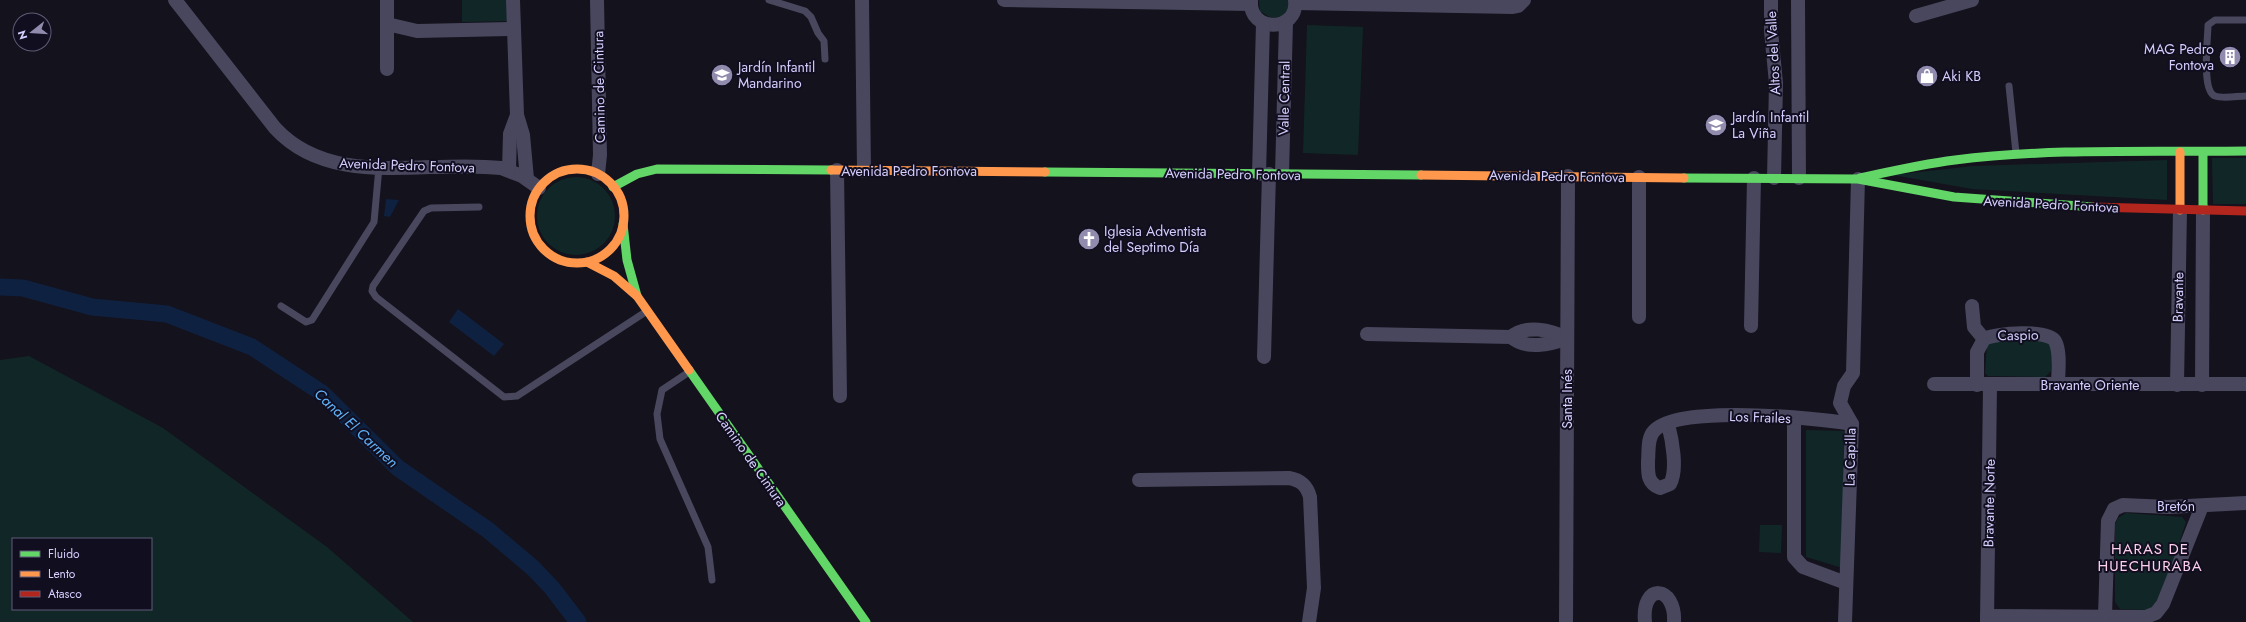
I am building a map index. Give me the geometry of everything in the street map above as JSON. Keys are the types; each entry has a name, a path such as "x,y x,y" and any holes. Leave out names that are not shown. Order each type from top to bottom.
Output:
{"street":[{"name":"Avenida Pedro Fontova","path":"175,0 286,140 300,150 326,161 352,166 489,167 509,170 527,178 539,188"},
{"path":"386,70 387,0"},
{"path":"513,0 517,115 523,134 527,178"},
{"name":"Camino de Cintura","path":"597,0 600,155 598,174"},
{"path":"862,0 864,171"},
{"path":"1004,0 1251,2 1254,15 1263,23 1274,26 1286,22 1294,12 1296,2 1408,3 1513,7 1518,6 1524,0"},
{"name":"Altos del Valle","path":"1771,0 1771,31 1776,83 1774,178"},
{"name":"Altos del Valle","path":"1798,0 1799,178"},
{"path":"1916,16 1972,0"},
{"name":"Valle Central","path":"1270,174 1286,22"},
{"name":"Valle Central","path":"1263,23 1270,174"},
{"path":"387,24 416,31 514,29"},
{"path":"509,170 510,138 517,115"},
{"path":"1775,142 1798,142"},
{"name":"Avenida Pedro Fontova","path":"1858,179 1918,165 2016,154 2246,151"},
{"path":"2180,152 2180,210"},
{"path":"2203,152 2203,210"},
{"name":"Avenida Pedro Fontova","path":"613,187 631,175 653,169 1799,178 1858,179 1905,190 1972,199 2093,208 2246,211"},
{"path":"587,170 598,174 613,187 622,204 623,223 620,234 607,252 587,262 570,262 554,257 536,239 530,223 530,214 534,196 539,188 553,175 562,171 587,170"},
{"path":"838,170 840,396"},
{"path":"1264,358 1270,174"},
{"name":"Santa Inés","path":"1566,622 1568,176"},
{"path":"1639,177 1639,317"},
{"path":"1751,326 1754,178"},
{"name":"La Capilla","path":"1845,622 1852,424 1840,404 1844,386 1853,373 1858,179"},
{"name":"Bravante","path":"2177,385 2180,210"},
{"name":"Bravante","path":"2202,385 2203,210"},
{"name":"Camino de Cintura","path":"623,223 627,260 637,296"},
{"name":"Camino de Cintura","path":"587,262 614,276 637,296 866,622"},
{"name":"Caspio","path":"1972,306 1974,327 1984,339"},
{"path":"1367,334 1511,337 1523,330 1538,330 1552,332 1568,338"},
{"name":"Caspio","path":"1983,385 1978,352 1984,339 1995,335 2036,333 2053,338 2057,345 2058,385"},
{"name":"Bravante Oriente","path":"1934,384 2246,384"},
{"name":"Bravante Norte","path":"1983,385 1987,619"},
{"name":"Los Frailes","path":"1668,424 1692,418 1729,415 1852,424"},
{"path":"1794,419 1794,557 1803,567 1846,583"},
{"path":"1139,480 1289,478 1301,482 1306,486 1310,497 1314,588 1309,622"},
{"path":"2202,506 2246,503"},
{"name":"Bretón","path":"1987,619 2105,616 2146,617 2160,609 2202,506 2123,506 2111,512 2108,521 2105,616"},
{"path":"1645,622 1645,603 1651,596 1659,594 1668,597 1672,603 1674,622"}],"lane":[{"path":"769,0 805,11 811,17 818,34 824,41 825,59"},
{"path":"2246,20 2215,20 2208,25 2206,83 2210,93 2215,96 2246,96"},
{"path":"2009,86 2016,154"},
{"path":"281,306 306,322 312,320 374,222 379,167"},
{"path":"479,207 431,208 424,211 373,286 372,291 376,297 504,397 517,396 647,310"},
{"path":"690,372 662,390 657,414 660,439 708,547 712,580"}],"green space":[{"path":"462,0 507,0 508,21 462,22"},
{"path":"1259,0 1290,0 1290,4 1284,16 1271,18 1260,11"},
{"path":"1307,25 1363,27 1358,155 1303,153"},
{"path":"2212,158 2246,158 2246,204 2213,204"},
{"path":"2167,160 2167,200 1972,189 1893,175 1973,166"},
{"path":"568,177 584,177 598,183 609,194 615,208 615,224 609,238 598,249 584,255 568,255 554,249 543,238 537,224 537,208 543,194 554,183"},
{"path":"2045,340 2052,348 2051,371 2045,377 1988,376 1985,373 1987,345 1990,342"},
{"path":"29,356 163,428 327,547 413,622 0,622 0,360"},
{"path":"1806,430 1844,431 1843,568 1806,557"},
{"path":"2126,513 2182,517 2186,522 2160,601 2149,610 2120,609 2115,602 2115,524 2118,518"},
{"path":"1760,525 1782,525 1781,553 1759,552"}],"water":[{"path":"386,199 399,200 390,217 384,216"},
{"path":"458,309 504,344 494,356 449,322"}],"waterway":[{"name":"Canal El Carmen","path":"0,287 23,288 92,307 167,314 252,347 322,393 398,468 488,530 533,568 552,588 578,622"}],"traffic: fast":[{"path":"1860,178 1943,162 1991,156 2100,151 2246,151"},
{"path":"2203,152 2203,210"},
{"path":"613,187 637,174 657,169 831,170"},
{"path":"1045,172 1421,175"},
{"path":"1684,178 1858,179 1954,197 2093,207"},
{"path":"623,224 627,260 637,296"},
{"path":"689,370 866,622"}],"traffic: slow":[{"path":"2180,152 2180,210"},
{"path":"577,169 595,173 610,183 620,198 624,216 620,234 610,249 595,259 577,263 559,259 544,249 534,234 530,216 534,198 544,183 559,173 577,169"},
{"path":"831,170 1045,172"},
{"path":"1421,175 1684,178"},
{"path":"587,262 614,276 637,296 689,370"}],"traffic: jam":[{"path":"2093,207 2246,211"}],"place":[{"name":"MAG Pedro Fontova","path":"2230,57"},
{"name":"Jardín Infantil Mandarino","path":"722,75"},
{"name":"Aki KB","path":"1927,76"},
{"name":"Jardín Infantil La Viña","path":"1716,125"},
{"name":"Iglesia Adventista del Septimo Día","path":"1089,239"}],"district":[{"name":"HARAS DE HUECHURABA","path":"2150,558"}]}
